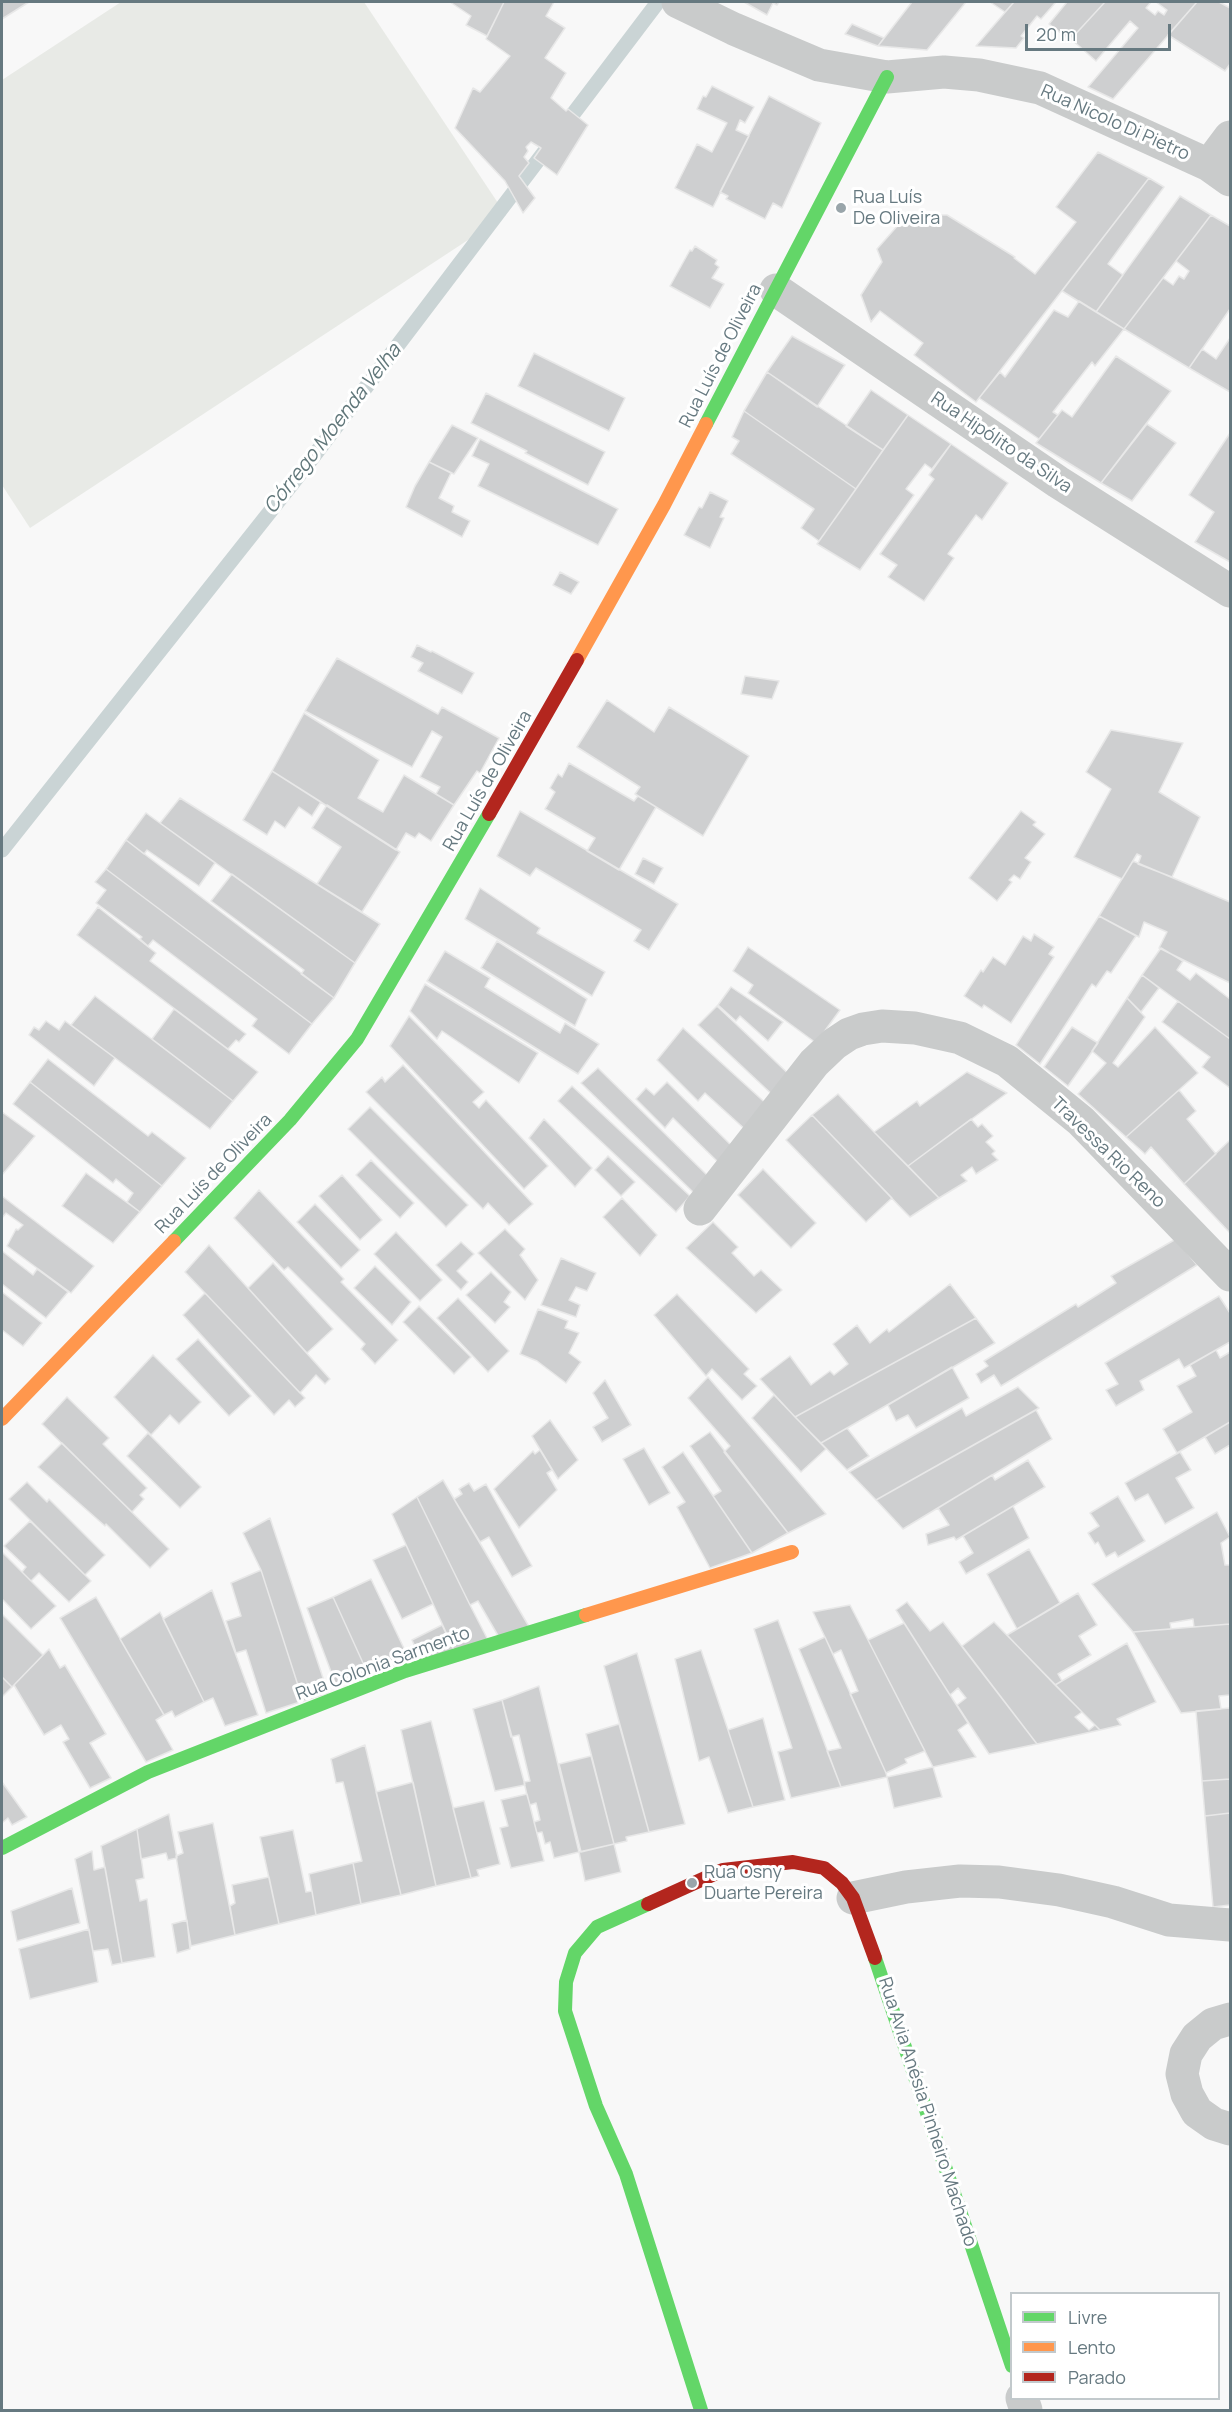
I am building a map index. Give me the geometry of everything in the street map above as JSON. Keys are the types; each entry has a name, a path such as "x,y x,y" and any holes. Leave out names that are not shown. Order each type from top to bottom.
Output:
{"street":[{"name":"Rua Nicolo Di Pietro","path":"678,2 734,29 819,64 887,77 944,72 979,75 1040,88 1220,173"},
{"name":"Rua Luís de Oliveira","path":"2,1419 290,1120 357,1039 573,668 664,505 887,77"},
{"path":"1220,173 1230,137"},
{"name":"Rua Hipólito da Silva","path":"776,290 1058,482 1230,591"},
{"name":"Travessa Rio Reno","path":"700,1209 814,1063 834,1044 849,1034 863,1029 882,1026 915,1028 960,1038 1007,1061 1081,1120 1230,1275"},
{"name":"Rua Colonia Sarmento","path":"2,1848 148,1773 405,1671 792,1552"},
{"name":"Rua Avia Anésia Pinheiro Machado","path":"701,2410 626,2174 596,2106 565,2011 566,1982 575,1953 597,1926 723,1870 754,1865 793,1862 824,1868 842,1883 853,1898 890,2000 1010,2363"},
{"path":"853,1898 917,1886 960,1881 999,1882 1059,1890 1113,1902 1169,1920 1230,1925"},
{"path":"1230,2019 1213,2024 1197,2037 1186,2054 1182,2074 1186,2094 1197,2112 1214,2124 1230,2128"}],"shaded area":[{"path":"121,2 364,2 506,215 30,528 2,485 2,80"}],"building":[{"path":"2,2 29,2 2,19"},
{"path":"450,2 504,2 487,36 466,25 471,16"},
{"path":"504,2 554,2 546,16 565,28 545,58 566,73 551,98 588,125 557,175 534,158 541,148 531,142 526,147 528,151 524,157 529,163 519,176 535,198 523,213 505,181 455,128 473,88 480,92 510,56 486,39"},
{"path":"744,2 779,2 777,5 773,3 767,15"},
{"path":"912,2 966,2 927,50 878,46"},
{"path":"990,2 1014,2 1005,12"},
{"path":"1014,2 1056,2 1041,19 1037,16 1021,36 1024,38 1016,48 976,46"},
{"path":"1067,2 1105,2 1070,40 1049,24"},
{"path":"1105,2 1151,2 1146,8 1155,15 1158,11 1164,15 1167,10 1156,2 1197,2 1113,99 1088,87 1138,28 1130,21 1096,61 1071,39"},
{"path":"1197,2 1219,2 1230,8 1230,64 1225,71 1168,35"},
{"path":"852,24 884,38 878,46 845,34"},
{"path":"712,86 754,107 745,123 740,120 736,130 749,136 713,207 675,188 697,144 712,152 727,123 697,109 703,96 706,97"},
{"path":"769,96 821,123 782,208 773,203 765,219 726,199 728,196 720,192"},
{"path":"1098,152 1149,178 976,402 914,355 923,343 880,311 871,322 861,295 882,262 877,249 907,215 947,215 1015,257 1035,274 1076,222 1056,207"},
{"path":"1149,178 1164,187 1108,264 1123,275 1096,312 1062,291"},
{"path":"1180,196 1211,215 1124,329 1096,312"},
{"path":"1211,215 1230,226 1230,309 1189,368 1124,329 1163,278 1173,285 1179,276 1184,279 1189,271 1176,261"},
{"path":"695,246 717,260 715,264 719,267 712,278 724,284 710,308 670,286 690,250 692,251"},
{"path":"1079,301 1124,329 1095,366 1092,362 1053,412 1058,415 1039,439 979,398 1000,372 1005,377 1054,310 1068,317"},
{"path":"792,336 845,365 817,407 767,372"},
{"path":"1230,338 1230,392 1189,368 1202,349 1216,359"},
{"path":"534,353 625,398 609,431 518,386"},
{"path":"1116,356 1171,391 1101,483 1036,443 1062,410 1072,417"},
{"path":"767,372 883,450 856,489 744,411"},
{"path":"871,390 908,415 883,450 846,426"},
{"path":"486,393 605,452 588,485 471,423"},
{"path":"744,411 856,489 819,541 801,528 814,509 731,454 739,441 732,437"},
{"path":"908,415 951,444 932,469 925,464 906,489 914,495 860,570 817,544"},
{"path":"1147,424 1176,443 1132,501 1101,483"},
{"path":"452,425 478,438 454,474 429,462"},
{"path":"1230,433 1230,562 1195,542 1214,512 1189,495"},
{"path":"480,439 618,509 598,545 478,486 489,464 472,456"},
{"path":"951,444 1008,483 982,520 976,515 948,554 954,558 924,601 888,577 897,565 880,554 934,479 929,475"},
{"path":"429,462 451,473 439,498 454,506 452,512 470,521 462,537 406,507"},
{"path":"710,492 728,501 720,517 724,518 710,548 684,535"},
{"path":"560,572 579,582 571,594 553,585"},
{"path":"417,645 474,673 462,694 418,671 423,663 411,657"},
{"path":"337,658 438,714 442,707 499,738 480,773 477,771 454,805 436,794 440,787 420,777 442,737 432,731 412,767 305,711"},
{"path":"745,676 779,681 772,699 741,694"},
{"path":"607,700 654,732 669,707 749,756 703,836 635,794 640,787 577,747"},
{"path":"304,713 379,760 358,798 383,812 404,775 454,805 431,841 419,833 415,838 406,833 396,850 272,771"},
{"path":"1111,730 1183,743 1159,792 1200,817 1172,877 1138,864 1141,856 1137,854 1122,879 1074,857 1111,789 1086,772"},
{"path":"569,763 634,801 638,796 656,807 619,870 587,851 595,838 545,809 555,792 550,788 558,774 562,777"},
{"path":"272,771 321,802 312,816 299,807 285,828 275,821 267,835 243,820"},
{"path":"180,798 380,924 355,963 160,823"},
{"path":"327,805 400,852 362,912 317,884 341,847 312,828"},
{"path":"520,811 678,904 649,950 634,941 641,930 536,868 530,876 497,856"},
{"path":"1021,811 1036,822 1033,825 1045,834 1025,858 1031,862 1020,879 1014,875 1009,880 1012,882 997,901 969,878"},
{"path":"146,813 215,863 199,886 147,850 144,854 126,840"},
{"path":"126,840 334,998 312,1024 106,869"},
{"path":"643,858 663,868 654,884 635,874"},
{"path":"1133,861 1230,902 1230,983 1159,948 1167,932 1144,922 1139,937 1099,916"},
{"path":"106,869 312,1024 289,1054 252,1026 257,1019 153,940 148,946 140,939 142,937 96,903 106,890 95,882"},
{"path":"232,874 355,963 334,998 301,974 304,970 211,901"},
{"path":"480,888 540,928 537,933 605,972 592,996 465,919"},
{"path":"98,907 156,953 150,961 246,1034 239,1042 236,1040 228,1049 77,935"},
{"path":"1099,916 1136,936 1111,973 1107,971 1096,987 1092,984 1040,1064 1016,1045"},
{"path":"1034,934 1054,947 1049,954 1054,957 1011,1023 984,1005 982,1008 964,996 981,970 983,972 993,957 1005,965 1023,936 1031,941"},
{"path":"497,941 587,999 575,1026 481,968"},
{"path":"748,947 840,1010 816,1043 748,993 753,985 733,971"},
{"path":"1161,948 1183,961 1177,970 1190,980 1196,973 1230,999 1230,1039 1142,975"},
{"path":"445,951 490,978 485,987 560,1033 565,1023 599,1044 578,1074 427,981"},
{"path":"1142,975 1159,988 1141,1012 1127,998"},
{"path":"425,984 538,1053 519,1083 442,1031 437,1039 410,1011"},
{"path":"731,987 783,1022 768,1041 740,1016 736,1021 718,1005"},
{"path":"95,996 233,1101 210,1129 71,1025"},
{"path":"1127,998 1145,1017 1113,1063 1118,1067 1155,1027 1198,1073 1126,1137 1078,1094 1106,1063 1092,1051"},
{"path":"1178,1001 1230,1039 1230,1088 1202,1067 1210,1057 1162,1022"},
{"path":"717,1006 796,1081 778,1100 698,1025"},
{"path":"174,1009 258,1072 233,1101 152,1039"},
{"path":"409,1016 484,1092 473,1102 479,1108 486,1100 548,1166 524,1189 390,1046"},
{"path":"46,1021 59,1030 65,1021 115,1058 94,1086 29,1035 34,1027 39,1030"},
{"path":"1072,1027 1098,1043 1068,1086 1044,1067"},
{"path":"683,1028 771,1108 748,1132 705,1093 698,1101 657,1060"},
{"path":"48,1059 148,1136 152,1132 186,1158 162,1186 30,1082"},
{"path":"403,1065 533,1204 509,1225 488,1203 483,1209 366,1092 382,1077 385,1082"},
{"path":"598,1068 712,1180 696,1195 581,1083"},
{"path":"967,1072 1007,1093 908,1166 874,1132 917,1101 920,1106"},
{"path":"30,1082 162,1186 140,1212 127,1202 133,1193 116,1179 113,1183 13,1104"},
{"path":"667,1082 737,1151 722,1166 673,1118 665,1128 636,1099 646,1088 654,1095"},
{"path":"572,1086 690,1196 676,1212 558,1101"},
{"path":"1179,1090 1196,1111 1187,1119 1216,1154 1184,1184 1151,1147 1145,1154 1126,1137"},
{"path":"838,1094 939,1198 910,1217 906,1213 812,1115"},
{"path":"370,1107 468,1205 446,1227 348,1129"},
{"path":"2,1112 35,1136 2,1175"},
{"path":"812,1115 892,1198 866,1222 786,1140"},
{"path":"544,1119 592,1168 575,1187 529,1138"},
{"path":"971,1119 978,1127 982,1124 993,1136 986,1142 995,1151 992,1154 998,1160 976,1174 972,1167 961,1175 967,1181 939,1198 908,1166"},
{"path":"1230,1140 1230,1233 1184,1184"},
{"path":"608,1156 635,1182 621,1196 595,1170"},
{"path":"371,1160 414,1203 400,1218 356,1175"},
{"path":"763,1169 816,1223 791,1248 738,1195"},
{"path":"86,1173 140,1212 113,1243 62,1206"},
{"path":"342,1175 382,1220 360,1240 319,1196"},
{"path":"259,1190 344,1279 341,1282 398,1340 375,1364 361,1349 365,1344 288,1267 284,1270 234,1218"},
{"path":"2,1196 94,1266 71,1293 7,1246 16,1229 18,1230 23,1225 6,1213 2,1218"},
{"path":"622,1198 657,1235 640,1256 603,1217"},
{"path":"315,1204 360,1250 341,1268 297,1222"},
{"path":"713,1222 738,1247 732,1253 754,1276 761,1270 782,1290 756,1313 686,1248"},
{"path":"505,1229 525,1249 520,1255 538,1280 525,1300 478,1253"},
{"path":"396,1232 442,1280 420,1301 374,1254"},
{"path":"1176,1239 1197,1265 1001,1386 994,1375 981,1383 976,1374 988,1366 984,1361 1076,1304 1078,1307 1116,1283 1111,1276"},
{"path":"461,1242 474,1254 457,1271 468,1282 461,1290 436,1265"},
{"path":"209,1245 330,1379 325,1384 316,1375 300,1393 185,1272"},
{"path":"2,1251 33,1275 37,1269 68,1292 46,1318 2,1284"},
{"path":"561,1258 596,1273 587,1291 576,1287 569,1300 580,1305 576,1317 541,1305"},
{"path":"273,1263 333,1329 307,1353 248,1288"},
{"path":"375,1266 411,1302 392,1325 354,1288"},
{"path":"491,1272 511,1292 504,1302 510,1307 495,1323 466,1295"},
{"path":"950,1284 976,1318 795,1417 760,1379 790,1356 811,1385 830,1371 834,1375 848,1364 833,1344 857,1325 870,1343 887,1329 889,1332"},
{"path":"2,1292 42,1323 23,1346 2,1330"},
{"path":"205,1293 305,1398 295,1407 289,1400 274,1415 183,1315"},
{"path":"677,1294 749,1369 744,1374 757,1386 742,1400 712,1369 706,1376 654,1315"},
{"path":"1219,1296 1230,1313 1230,1342 1184,1368 1179,1359 1140,1381 1144,1390 1116,1406 1106,1390 1118,1384 1105,1363"},
{"path":"458,1298 509,1351 488,1372 437,1318"},
{"path":"419,1306 471,1357 454,1374 403,1322"},
{"path":"538,1309 568,1321 565,1328 579,1333 569,1353 581,1362 566,1383 537,1361 520,1354"},
{"path":"976,1318 995,1343 821,1443 795,1417"},
{"path":"198,1339 251,1396 229,1416 176,1359"},
{"path":"1216,1350 1220,1358 1230,1352 1230,1422 1177,1453 1163,1429 1192,1412 1177,1386 1196,1376 1190,1365"},
{"path":"153,1355 201,1402 179,1424 170,1415 151,1435 114,1397"},
{"path":"952,1367 969,1398 916,1428 908,1415 896,1421 888,1405"},
{"path":"708,1377 826,1514 788,1533 724,1452 730,1446 688,1398"},
{"path":"605,1380 631,1425 602,1442 593,1427 608,1418 593,1393"},
{"path":"1018,1387 1039,1408 876,1500 849,1472 962,1408 966,1416"},
{"path":"774,1395 826,1449 801,1472 752,1418"},
{"path":"67,1397 109,1438 103,1444 147,1488 140,1495 144,1499 132,1512 42,1424"},
{"path":"1036,1410 1052,1439 903,1529 876,1500"},
{"path":"550,1420 578,1460 558,1479 532,1436"},
{"path":"1230,1422 1230,1445 1215,1454 1205,1437"},
{"path":"847,1428 869,1456 847,1470 821,1443"},
{"path":"710,1432 788,1533 752,1553 713,1496 721,1491 690,1446"},
{"path":"148,1433 201,1487 180,1508 127,1456"},
{"path":"62,1443 169,1549 150,1568 106,1524 105,1526 38,1467"},
{"path":"644,1448 670,1493 649,1505 623,1459"},
{"path":"540,1450 552,1470 547,1473 557,1490 519,1528 494,1489 533,1451 535,1454"},
{"path":"683,1452 752,1553 710,1568 677,1507 685,1502 662,1467"},
{"path":"1180,1452 1191,1470 1176,1478 1194,1508 1165,1524 1148,1494 1135,1501 1125,1483"},
{"path":"1028,1460 1045,1487 956,1540 954,1537 928,1545 926,1534 949,1525 938,1508 992,1475 995,1480"},
{"path":"443,1480 531,1630 500,1639 478,1601 470,1605 417,1497"},
{"path":"27,1482 47,1502 49,1499 105,1555 85,1575 9,1499"},
{"path":"469,1483 474,1491 486,1484 532,1566 512,1577 489,1537 480,1542 454,1499 462,1494 459,1489"},
{"path":"1118,1496 1145,1541 1118,1557 1115,1552 1106,1557 1098,1542 1095,1544 1088,1533 1099,1526 1090,1513"},
{"path":"417,1497 489,1642 455,1652 392,1514"},
{"path":"1013,1506 1029,1538 966,1574 959,1562 973,1553 963,1536"},
{"path":"1217,1512 1230,1537 1221,1543 1225,1565 1230,1565 1230,1624 1194,1627 1193,1619 1170,1623 1171,1629 1133,1632 1092,1584"},
{"path":"270,1518 328,1693 303,1701 261,1570 243,1533"},
{"path":"30,1521 91,1581 69,1602 39,1573 31,1581 22,1572 26,1567 4,1546"},
{"path":"406,1545 433,1604 402,1619 373,1560"},
{"path":"1029,1549 1060,1603 1017,1629 987,1574"},
{"path":"2,1552 56,1606 31,1629 2,1599"},
{"path":"261,1570 303,1701 266,1713 246,1650 236,1653 226,1621 241,1616 231,1583"},
{"path":"371,1579 409,1659 368,1674 333,1597"},
{"path":"212,1590 258,1715 225,1726 213,1698 204,1702 163,1619"},
{"path":"1078,1593 1097,1625 1079,1636 1091,1655 1058,1674 1062,1681 1055,1685 1007,1635"},
{"path":"96,1597 164,1715 156,1720 173,1750 146,1762 60,1618"},
{"path":"333,1597 368,1674 336,1685 307,1608"},
{"path":"907,1602 930,1631 943,1622 1037,1744 989,1754 957,1705 966,1698 958,1688 950,1695 896,1610"},
{"path":"850,1605 925,1751 905,1759 907,1763 886,1773 850,1694 858,1691 841,1650 833,1654 813,1612"},
{"path":"160,1612 204,1702 175,1717 172,1711 164,1715 120,1639"},
{"path":"2,1614 43,1655 12,1687 2,1677"},
{"path":"778,1620 841,1787 791,1798 778,1752 792,1748 754,1629"},
{"path":"994,1622 1082,1712 1075,1717 1089,1730 1095,1725 1100,1730 1037,1744 962,1646"},
{"path":"904,1623 968,1723 958,1730 976,1757 933,1767 868,1640"},
{"path":"1230,1624 1230,1695 1219,1696 1221,1709 1181,1713 1133,1632"},
{"path":"442,1625 455,1652 423,1665 412,1640"},
{"path":"825,1637 887,1777 841,1787 827,1751 841,1748 799,1649"},
{"path":"1127,1643 1156,1702 1117,1719 1121,1725 1100,1730 1055,1685"},
{"path":"49,1649 60,1668 65,1665 106,1734 90,1743 111,1778 90,1788 63,1742 69,1739 61,1725 44,1735 14,1685"},
{"path":"701,1650 753,1807 728,1813 709,1757 699,1761 675,1659"},
{"path":"637,1653 685,1824 649,1832 604,1666"},
{"path":"2,1677 12,1687 2,1697"},
{"path":"539,1686 579,1852 554,1858 550,1842 545,1844 542,1832 537,1833 534,1822 540,1820 536,1803 530,1805 527,1795 524,1782 530,1781 519,1735 511,1737 502,1700"},
{"path":"502,1700 525,1785 495,1791 473,1709"},
{"path":"1230,1708 1230,1779 1202,1781 1196,1711"},
{"path":"763,1718 785,1800 753,1807 728,1730"},
{"path":"431,1721 471,1878 436,1886 401,1730"},
{"path":"619,1724 649,1832 626,1837 627,1841 614,1844 586,1734"},
{"path":"365,1745 401,1895 361,1904 353,1863 362,1861 343,1782 336,1783 331,1759"},
{"path":"591,1756 614,1844 581,1852 559,1764"},
{"path":"933,1767 942,1797 894,1808 887,1777"},
{"path":"1230,1779 1230,1813 1205,1816 1202,1781"},
{"path":"2,1782 27,1817 12,1825 8,1818 2,1823"},
{"path":"413,1782 436,1886 401,1895 376,1792"},
{"path":"527,1794 544,1861 511,1868 500,1828 508,1826 501,1800"},
{"path":"484,1801 500,1864 477,1870 479,1876 471,1878 453,1808"},
{"path":"1230,1813 1230,1905 1213,1907 1205,1816"},
{"path":"169,1814 177,1858 168,1860 166,1853 141,1859 137,1829"},
{"path":"213,1823 235,1935 191,1946 176,1856 183,1853 178,1832"},
{"path":"137,1829 144,1878 136,1880 140,1901 147,1899 155,1957 122,1963 101,1846"},
{"path":"293,1830 306,1892 312,1891 316,1915 279,1924 260,1837"},
{"path":"614,1844 621,1872 585,1881 579,1852"},
{"path":"92,1851 94,1870 105,1867 122,1963 112,1965 108,1949 93,1951 75,1859"},
{"path":"353,1863 361,1904 316,1915 309,1874"},
{"path":"269,1877 279,1924 235,1935 230,1906 235,1903 232,1885"},
{"path":"72,1888 80,1923 17,1941 11,1911"},
{"path":"187,1920 190,1949 177,1953 172,1924"},
{"path":"89,1929 98,1982 30,1999 19,1949"}],"waterway":[{"name":"Córrego Moenda Velha","path":"2,850 307,465 658,2"}],"traffic: fast":[{"path":"706,424 887,77"},
{"path":"174,1241 290,1120 357,1039 489,814"},
{"path":"2,1848 148,1772 405,1671 586,1615"},
{"path":"648,1904 597,1927 575,1953 566,1982 565,2011 596,2106 626,2174 701,2410"},
{"path":"875,1958 1010,2360"}],"traffic: slow":[{"path":"577,660 664,505 706,424"},
{"path":"2,1419 174,1241"},
{"path":"586,1615 792,1552"}],"traffic: jam":[{"path":"489,814 577,660"},
{"path":"648,1904 723,1870 793,1862 824,1868 842,1883 853,1898 875,1958"}],"place":[{"name":"Rua Luís De Oliveira","path":"841,208"},
{"name":"Rua Osny Duarte Pereira","path":"692,1883"}]}
